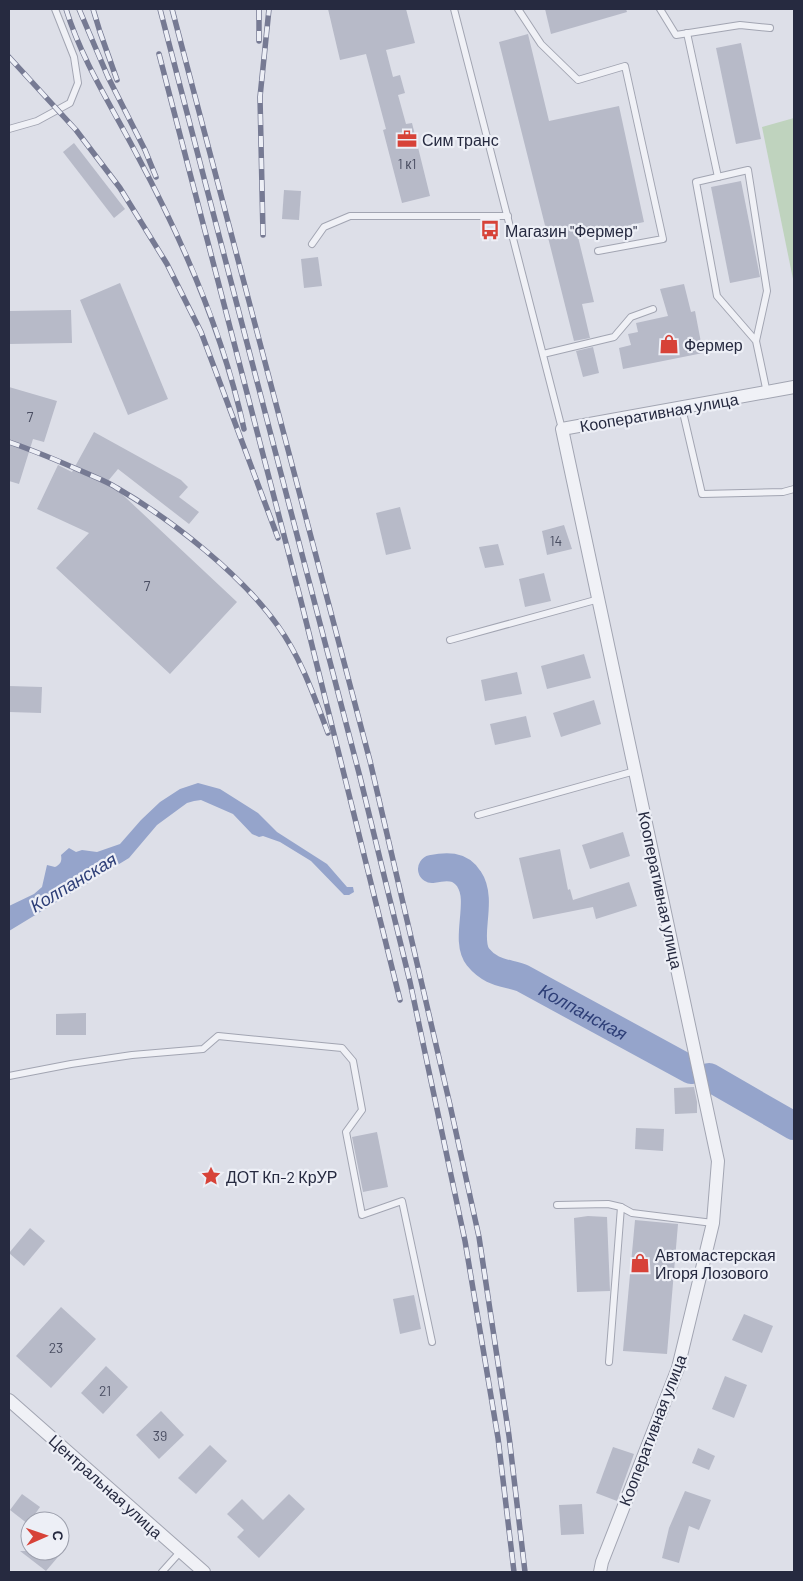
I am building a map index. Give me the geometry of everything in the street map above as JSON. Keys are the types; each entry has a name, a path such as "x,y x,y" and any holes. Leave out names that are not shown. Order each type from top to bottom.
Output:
{"street":[{"name":"Кооперативная улица","path":"600,1572 602,1562 678,1368 713,1223 718,1161 562,429 794,387"},
{"name":"Центральная улица","path":"9,1400 204,1572"}],"lane":[{"path":"9,129 37,121 70,102 78,83 74,57 54,9"},
{"path":"454,9 562,429"},
{"path":"518,9 541,44 578,80 625,66 663,239 598,251"},
{"path":"660,9 676,35 740,24 770,28"},
{"path":"687,33 718,177"},
{"path":"756,341 717,296 696,182 748,170 767,291 756,341 767,393"},
{"path":"312,244 324,227 350,216 508,216"},
{"path":"543,354 614,337 631,317 653,309"},
{"path":"682,408 702,494 783,492 794,489"},
{"path":"450,640 599,600"},
{"path":"478,815 635,771"},
{"path":"9,1076 132,1055 203,1049 218,1036 342,1048 353,1061 362,1110 346,1132 362,1215 402,1201 432,1342"},
{"path":"557,1205 608,1204 620,1207 632,1214 713,1223"},
{"path":"609,1362 620,1207"},
{"path":"162,1572 180,1552"}],"green space":[{"path":"794,118 794,284 762,127"}],"water":[{"path":"198,783 220,789 258,813 277,832 327,864 347,887 353,887 354,892 344,895 311,861 280,842 252,834 233,814 201,800 187,803 157,825 129,858 9,931 9,906 34,894 42,887 47,865 55,867 59,865 61,855 69,848 76,852 82,850 97,852 120,844 160,802 180,789"}],"building":[{"path":"328,9 406,9 415,43 386,50 393,77 400,75 405,93 398,95 406,124 412,123 430,196 402,203 383,130 386,129 366,54 340,60"},
{"path":"545,9 626,9 627,12 551,34"},
{"path":"528,34 549,121 619,106 644,222 578,237 594,302 582,304 590,338 574,341 499,42"},
{"path":"741,43 761,139 736,144 716,48"},
{"path":"74,143 125,209 114,218 63,152"},
{"path":"741,181 760,277 730,283 711,187"},
{"path":"284,190 301,191 299,220 282,219"},
{"path":"318,257 322,286 304,288 301,259"},
{"path":"120,283 168,399 128,415 80,300"},
{"path":"684,284 691,312 695,311 703,353 623,369 619,348 631,345 628,334 638,332 636,323 668,316 660,289"},
{"path":"71,310 72,343 9,344 9,311"},
{"path":"593,347 599,373 583,377 576,351"},
{"path":"9,387 57,401 44,442 33,439 19,484 9,481"},
{"path":"94,432 181,480 188,487 179,497 199,512 189,524 118,469 108,481 237,602 170,674 56,568 89,533 37,509 58,465 72,472"},
{"path":"400,507 411,549 386,555 376,513"},
{"path":"564,525 572,549 547,555 542,531"},
{"path":"498,544 504,565 485,568 479,547"},
{"path":"544,573 551,601 525,607 519,579"},
{"path":"584,654 591,678 547,689 541,666"},
{"path":"517,672 522,694 485,701 481,680"},
{"path":"9,686 42,687 41,713 9,712"},
{"path":"594,700 601,724 561,737 553,713"},
{"path":"526,716 531,737 495,745 490,724"},
{"path":"623,832 630,856 590,869 582,845"},
{"path":"560,849 568,890 570,889 573,900 629,882 637,906 596,919 593,907 533,919 519,858"},
{"path":"86,1013 86,1035 56,1035 56,1014"},
{"path":"694,1087 697,1113 675,1114 674,1088"},
{"path":"636,1128 664,1129 663,1151 635,1149"},
{"path":"377,1132 388,1187 363,1192 352,1137"},
{"path":"588,1216 607,1217 610,1291 577,1292 574,1218"},
{"path":"635,1220 678,1224 667,1354 623,1351"},
{"path":"30,1228 45,1241 24,1266 9,1253"},
{"path":"414,1295 421,1329 400,1334 393,1299"},
{"path":"61,1307 96,1339 51,1388 16,1356"},
{"path":"744,1314 773,1326 762,1353 732,1340"},
{"path":"106,1366 128,1387 103,1414 81,1393"},
{"path":"725,1376 747,1385 734,1418 712,1409"},
{"path":"161,1411 184,1435 159,1459 136,1435"},
{"path":"210,1445 227,1461 196,1494 178,1478"},
{"path":"613,1447 634,1454 617,1501 596,1493"},
{"path":"698,1448 715,1456 709,1470 692,1463"},
{"path":"685,1491 711,1500 699,1530 689,1526 679,1563 662,1558 669,1528"},
{"path":"22,1494 40,1507 37,1511 20,1511 20,1518 10,1510"},
{"path":"289,1494 305,1509 259,1558 237,1537 244,1530 227,1514 242,1499 263,1520"},
{"path":"582,1504 584,1534 561,1535 559,1505"},
{"path":"33,1561 54,1561 46,1571"}],"waterway":[{"name":"Колпанская","path":"432,869 442,867 457,869 469,879 475,898 474,949 478,957 488,966 522,978 691,1070"},
{"name":"Колпанская","path":"691,1070 709,1077"},
{"name":"Колпанская","path":"709,1077 794,1126"}],"railway":[{"path":"66,9 80,47 154,187 186,254 225,357 244,429"},
{"path":"79,9 108,77 145,150 156,177"},
{"path":"93,9 117,80"},
{"path":"160,9 360,777 410,982 465,1241 498,1438 514,1572"},
{"path":"172,9 370,761 450,1105 479,1237 509,1436 525,1572"},
{"path":"259,9 259,41"},
{"path":"263,235 260,97 269,9"},
{"path":"159,54 300,597 400,1000"},
{"path":"9,57 76,130 120,188 167,264 201,332 278,538"},
{"path":"9,442 114,486 182,532 225,568 263,606 286,638 306,678 328,733"}],"place":[{"name":"Сим транс","path":"407,139"},
{"name":"Магазин \"Фермер\"","path":"490,230"},
{"name":"Фермер","path":"669,344"},
{"name":"ДОТ Кп-2 КрУР","path":"211,1176"},
{"name":"Автомастерская Игоря Лозового","path":"640,1263"}]}
